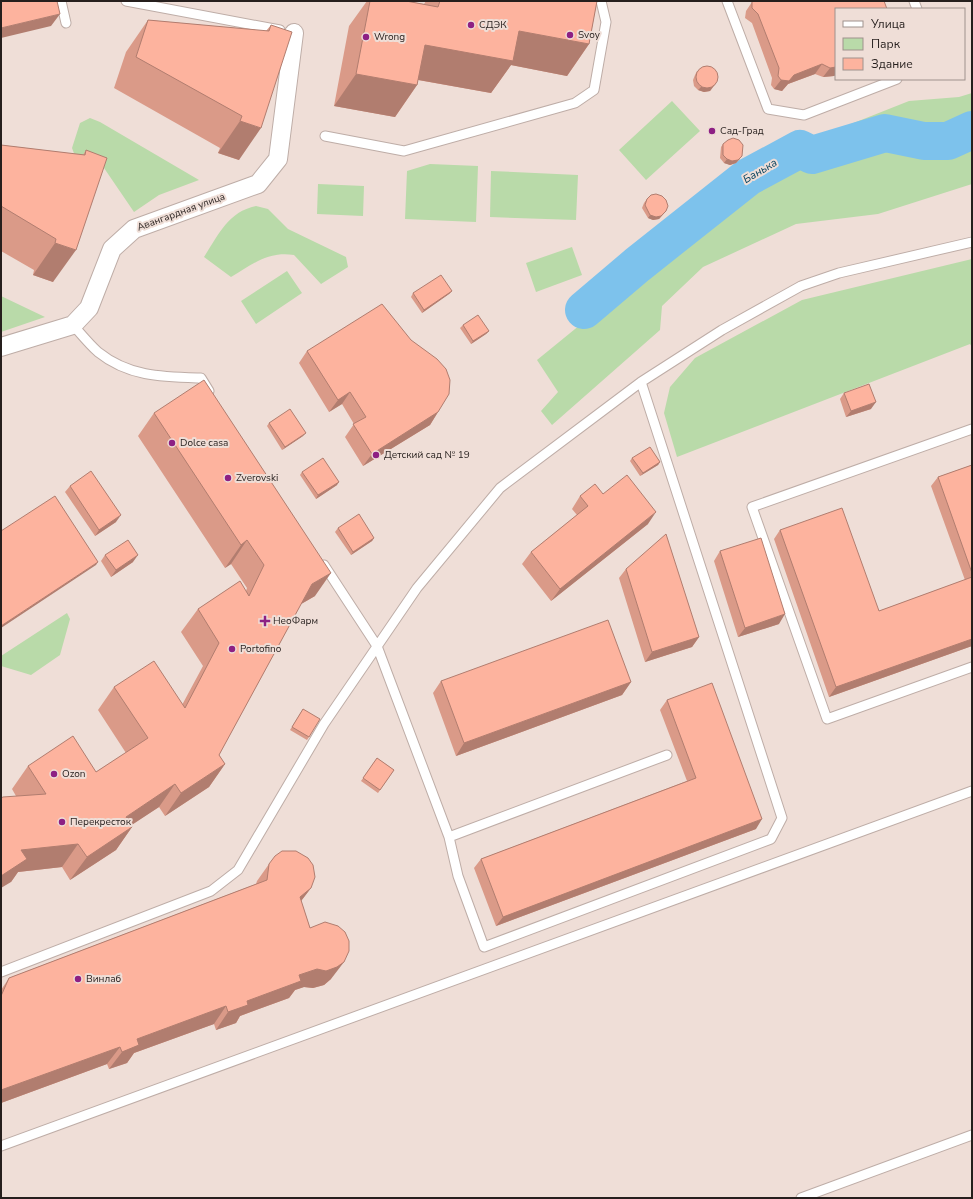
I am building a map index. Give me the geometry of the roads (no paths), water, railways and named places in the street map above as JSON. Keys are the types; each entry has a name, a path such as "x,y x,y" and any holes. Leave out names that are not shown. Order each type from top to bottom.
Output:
{"street":[{"name":"Авангардная улица","path":"1,347 73,325 89,308 112,249 134,229 258,184 278,159 294,33"}],"lane":[{"path":"61,1 66,23"},
{"path":"126,1 294,33"},
{"path":"325,136 404,151 575,103 594,90 606,22 601,1"},
{"path":"727,1 768,109 804,115 894,80"},
{"path":"1,972 211,891 238,870 324,724 377,646 417,588 500,488 641,382 722,330 801,286 839,273 972,242"},
{"path":"73,325 98,352 121,366 154,376 201,378 213,396"},
{"path":"319,558 377,646 449,838 458,876 484,947 771,839 782,818 641,382"},
{"path":"972,429 752,507 827,719 972,667"},
{"path":"449,838 667,756"},
{"path":"1,1146 972,791"},
{"path":"801,1198 972,1135"}],"waterway":[{"name":"Банька","path":"584,310 637,265 748,177 800,149 812,155 885,133 924,141 948,141 972,130"}],"place":[{"name":"СДЭК","path":"471,25"},
{"name":"Svoy","path":"570,35"},
{"name":"Wrong","path":"366,37"},
{"name":"Сад-Град","path":"712,131"},
{"name":"Dolce casa","path":"172,443"},
{"name":"Детский сад № 19","path":"376,455"},
{"name":"Zverovski","path":"228,478"},
{"name":"НеоФарм","path":"265,621"},
{"name":"Portofino","path":"232,649"},
{"name":"Ozon","path":"54,774"},
{"name":"Перекресток","path":"62,822"},
{"name":"Винлаб","path":"78,979"}]}
